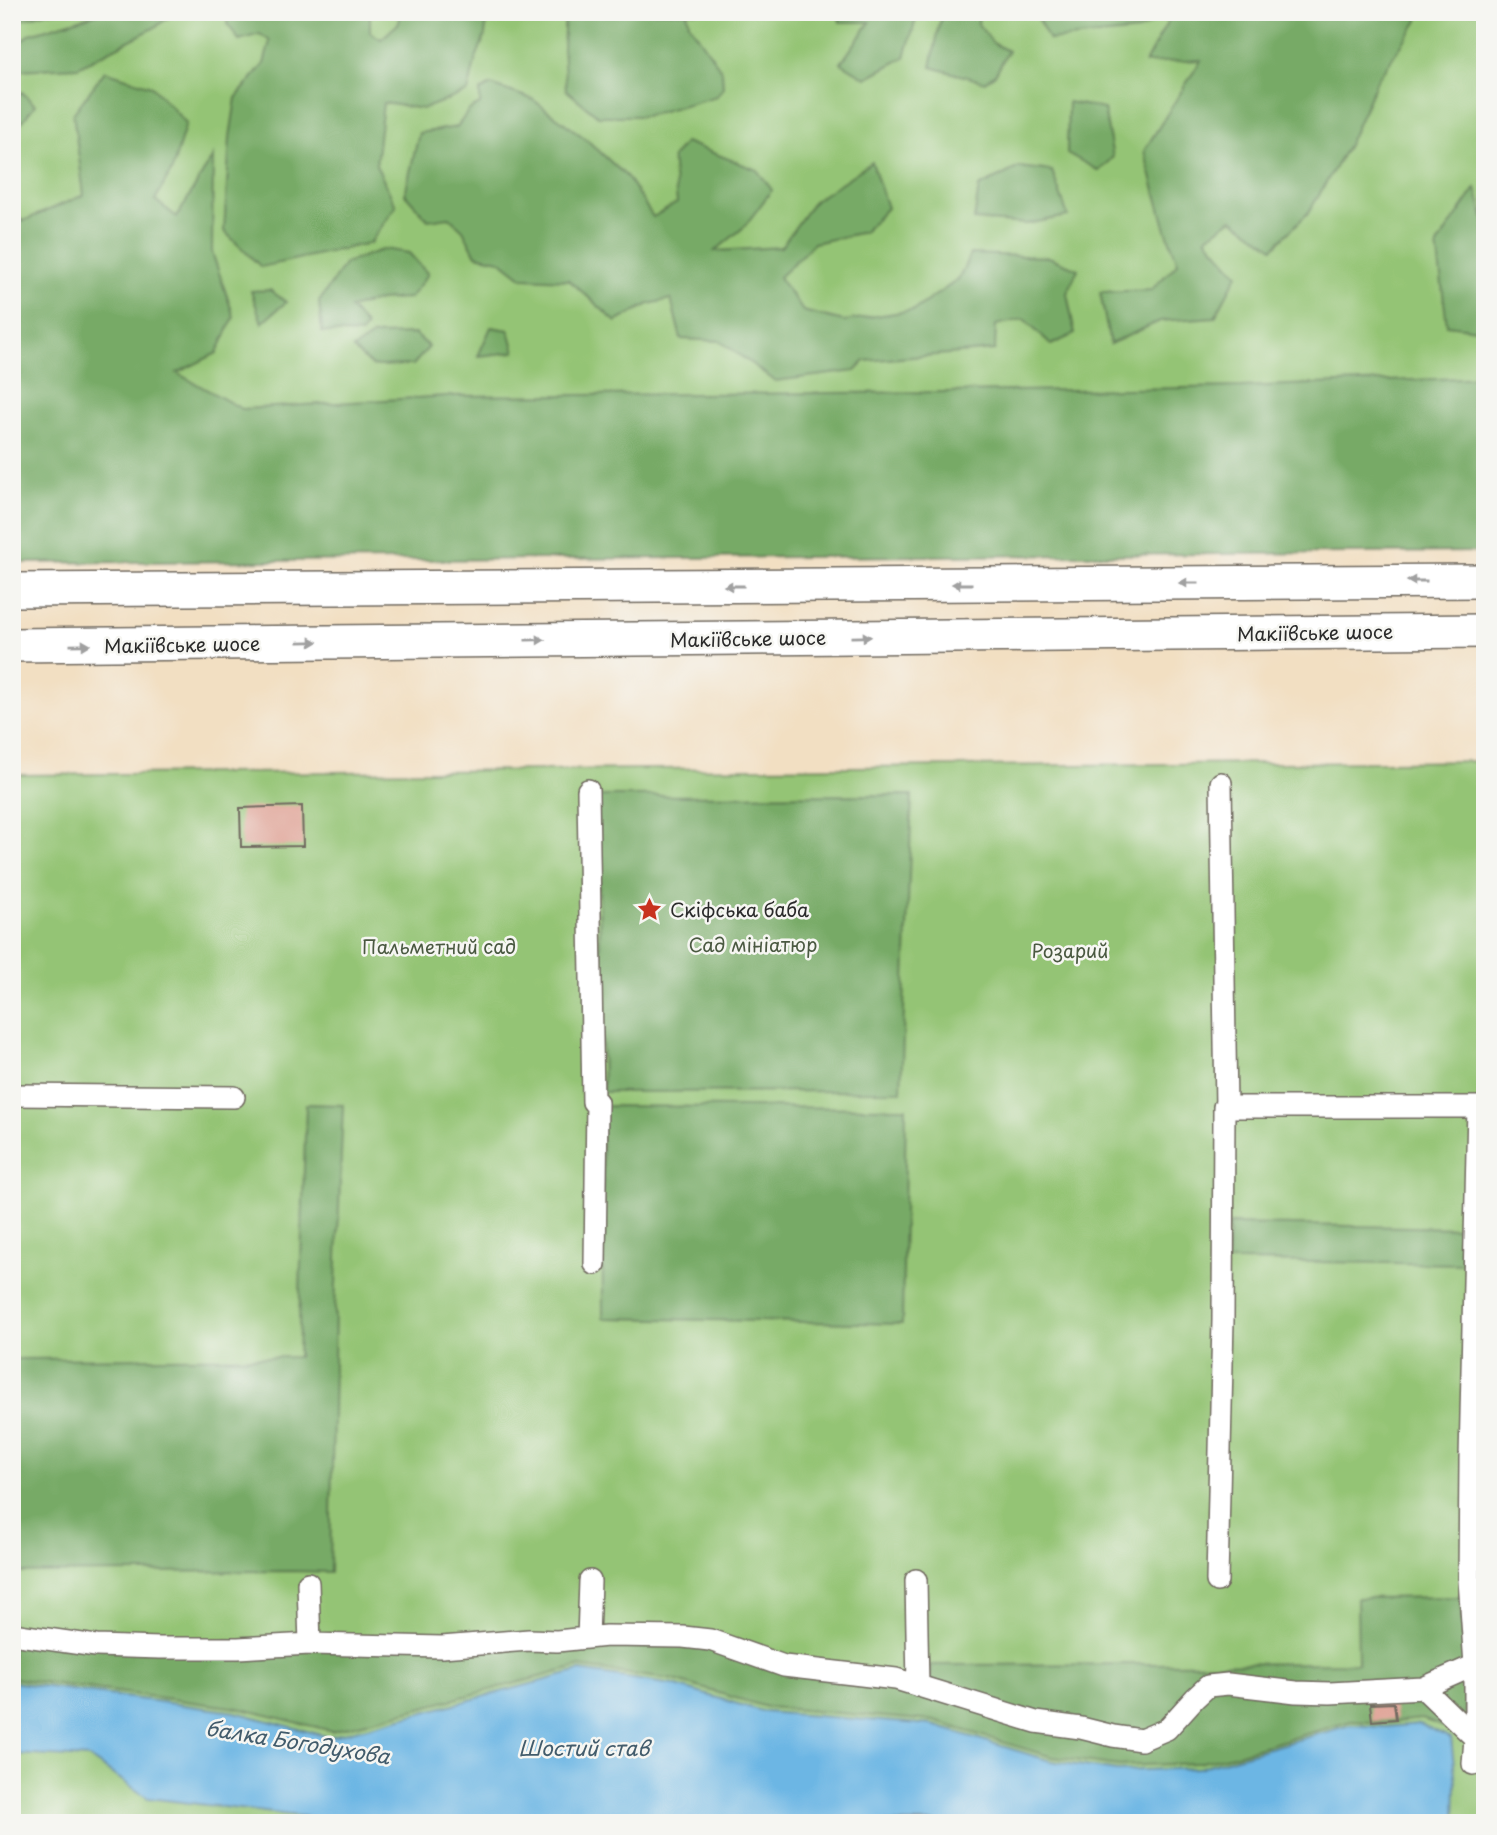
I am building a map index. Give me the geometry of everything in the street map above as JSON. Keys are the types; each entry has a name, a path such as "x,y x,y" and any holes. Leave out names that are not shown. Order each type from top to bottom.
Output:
{"main road":[{"path":"12,590 1485,581"},
{"name":"Макіївське шосе","path":"12,645 1485,631"}],"street":[{"path":"1221,783 1226,1107 1481,1107 1470,1445 1469,1580 1475,1665 1473,1764"},
{"path":"588,790 595,1102 595,1264"},
{"path":"12,1095 234,1097"},
{"path":"1217,1581 1223,1320 1224,1107"},
{"path":"916,1580 918,1686"},
{"path":"588,1638 590,1581"},
{"path":"308,1583 310,1644"},
{"path":"12,1634 109,1647 237,1648 310,1644 442,1647 529,1640 557,1642 588,1638 683,1637 710,1640 783,1666 896,1679 1037,1722 1140,1740 1167,1729 1208,1686 1228,1684 1330,1693 1423,1688 1475,1665"},
{"path":"1423,1688 1475,1738"}],"green space":[{"path":"12,12 1485,12 1485,451 12,499"},
{"path":"12,12 47,12 12,23"},
{"path":"103,12 176,12 154,28 78,67 17,70 12,67 12,49 30,34"},
{"path":"229,12 370,12 370,32 381,39 399,23 401,12 487,12 485,36 476,58 468,92 423,109 383,103 376,165 396,206 370,243 261,267 224,231 230,137 236,98 264,64 270,41 260,34 239,40 227,23"},
{"path":"565,12 687,12 689,23 722,71 723,87 717,96 645,116 598,116 566,90 563,48"},
{"path":"838,12 918,12 905,57 866,78 841,63 870,22 840,22"},
{"path":"942,12 979,12 978,24 993,43 1008,51 996,73 985,82 931,67"},
{"path":"1034,12 1157,12 1154,21 1139,31 1049,40"},
{"path":"1173,12 1250,12 1251,16 1297,12 1418,12 1418,21 1377,80 1348,145 1309,212 1273,248 1232,219 1206,238 1238,274 1215,317 1160,321 1110,344 1100,292 1151,290 1178,263 1144,151 1201,60 1145,63"},
{"path":"105,71 152,86 186,123 172,170 155,200 177,217 213,156 212,252 234,317 217,353 177,373 242,409 446,396 1241,387 1485,377 1485,552 12,563 12,209 23,221 84,195 73,114"},
{"path":"491,85 532,99 586,139 627,177 653,217 677,203 672,158 685,142 757,170 772,190 744,227 715,251 781,247 814,201 872,162 887,208 864,232 814,243 779,277 803,311 844,321 914,310 959,279 970,254 1049,257 1078,269 1067,293 1075,334 1051,345 1024,319 996,325 995,350 865,361 855,371 775,381 720,341 681,339 671,299 649,304 616,322 569,280 523,278 500,260 476,255 463,230 449,217 428,220 405,194 419,133 457,127 469,110 480,104 480,91"},
{"path":"22,92 35,105 22,122 12,117 12,97"},
{"path":"1068,102 1104,109 1113,157 1099,171 1067,153"},
{"path":"1019,167 1052,171 1068,216 1027,224 974,220 979,187"},
{"path":"1476,188 1485,221 1485,330 1447,325 1437,245"},
{"path":"384,249 409,253 428,274 410,298 380,300 350,308 366,326 361,334 322,332 319,302 345,263"},
{"path":"270,290 286,302 262,323 251,291"},
{"path":"491,327 509,330 515,352 478,356"},
{"path":"415,334 429,347 413,365 372,366 353,349 374,335"},
{"path":"1485,761 1485,1823 12,1823 12,775"},
{"name":"Сад мініатюр","path":"912,795 901,1091 603,1092 597,796"},
{"path":"306,1104 343,1105 335,1310 330,1572 12,1573 13,1359 298,1357"},
{"path":"602,1106 906,1108 902,1324 603,1318"},
{"path":"1229,1224 1467,1228 1467,1264 1227,1261"},
{"path":"1460,1597 1465,1662 1465,1735 1422,1719 1384,1723 1351,1721 1198,1763 1119,1766 1052,1757 934,1721 766,1707 674,1680 578,1667 332,1731 238,1708 12,1678 12,1641 674,1642 931,1693 930,1665 1358,1663 1357,1598"}],"water":[{"name":"Шостий став","path":"580,1671 673,1685 765,1712 933,1725 1051,1761 1117,1771 1198,1768 1350,1725 1385,1727 1420,1724 1451,1738 1456,1784 1455,1823 328,1823 315,1818 148,1798 89,1758 12,1754 12,1682 235,1712 329,1737"}],"building":[{"path":"302,806 303,846 241,847 240,808"},
{"path":"1394,1703 1396,1719 1372,1721 1370,1704"}],"place":[{"name":"Скіфська баба","path":"650,909"}],"park label":[{"name":"Пальметний сад","path":"439,946"},
{"name":"Розарий","path":"1070,950"}],"water label":[{"name":"балка Богодухова","path":"298,1741"}]}
